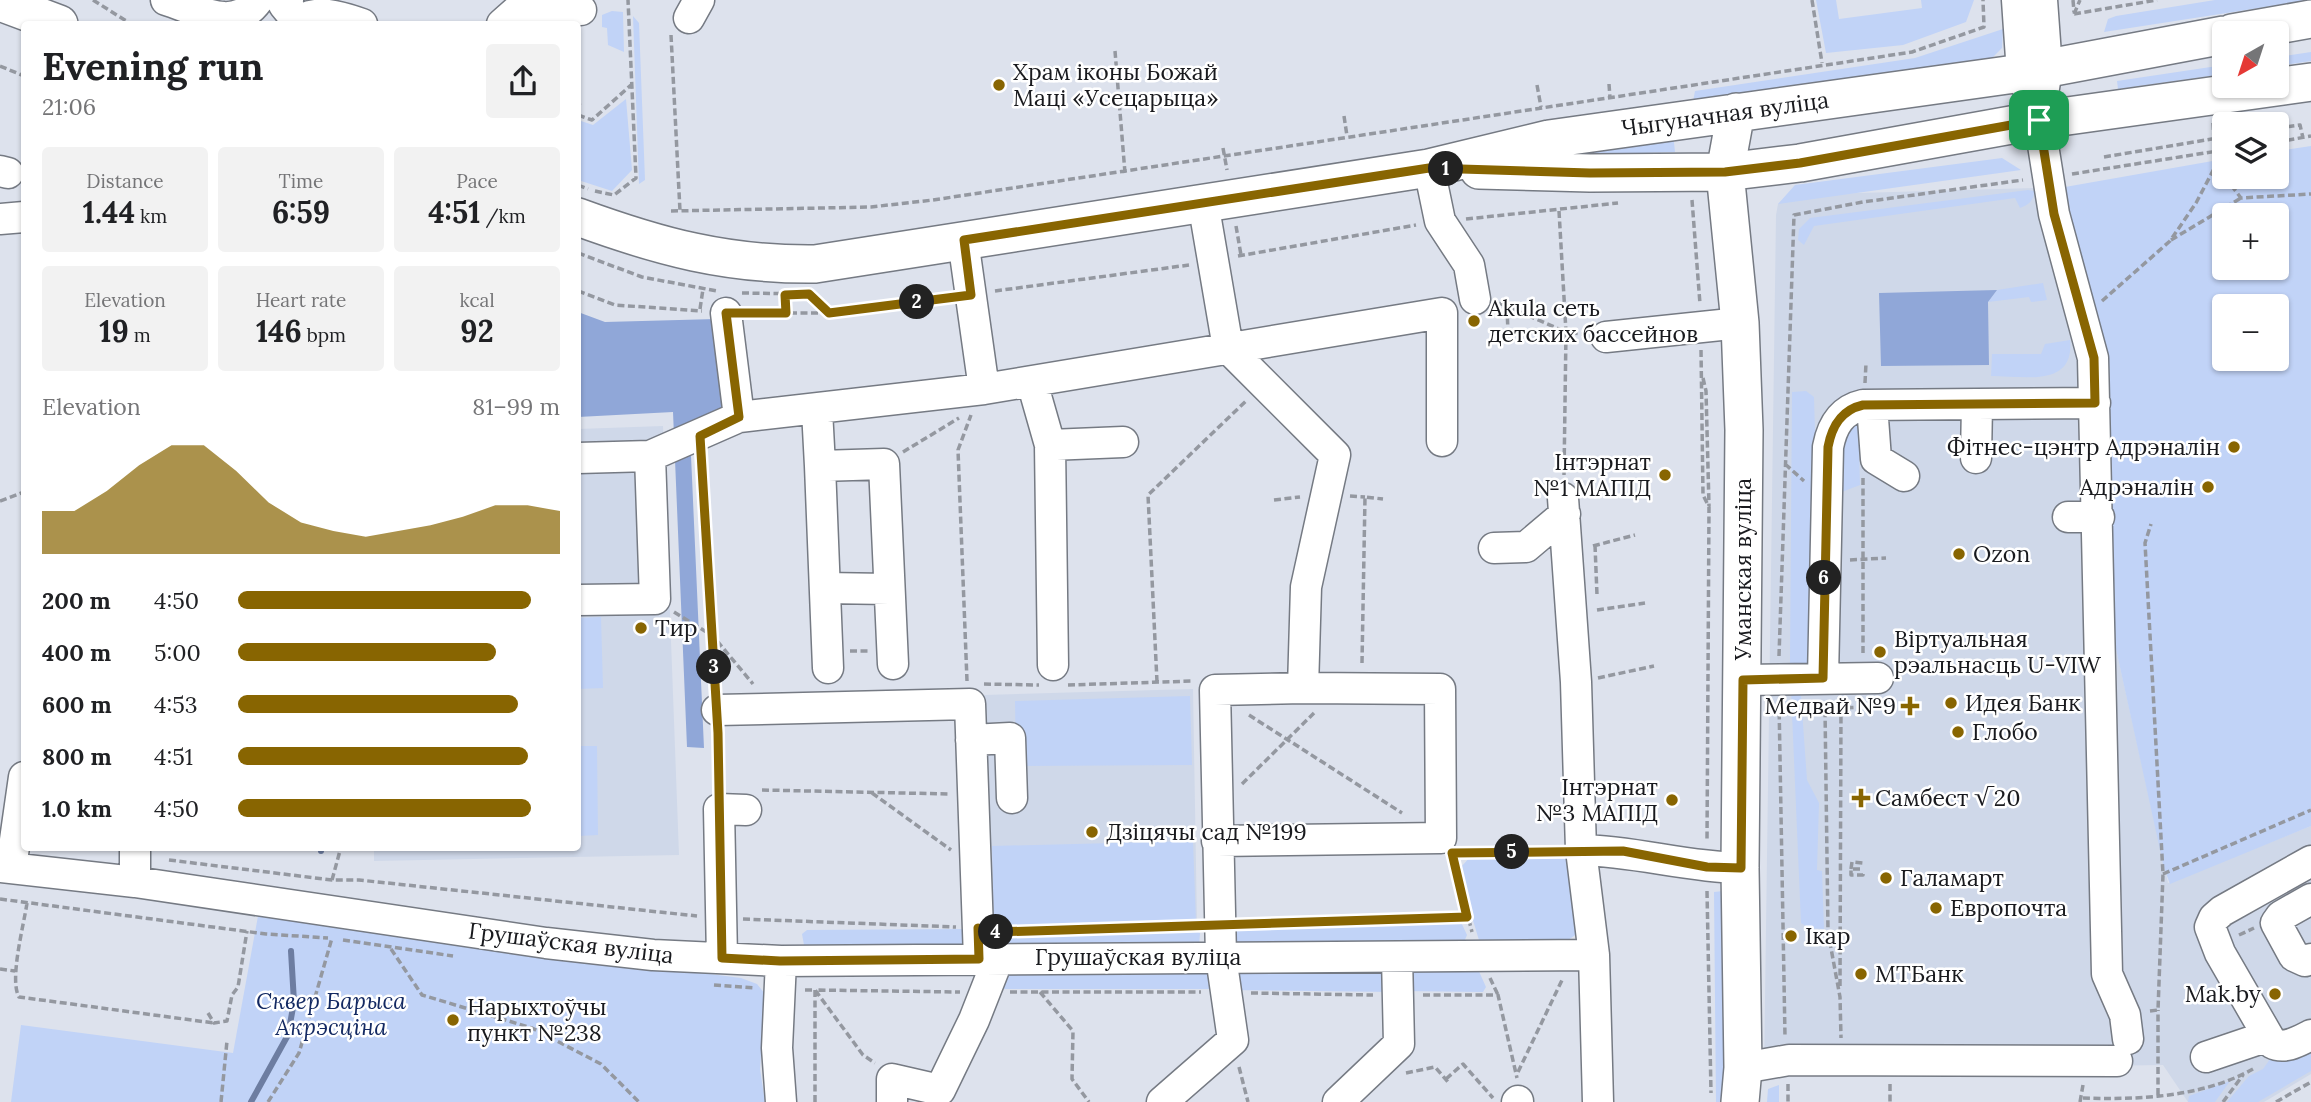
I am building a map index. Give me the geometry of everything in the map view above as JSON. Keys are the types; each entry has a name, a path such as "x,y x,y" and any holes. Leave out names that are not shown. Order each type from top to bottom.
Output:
{"main road":[{"path":"0,2 51,21"},
{"path":"2289,23 2311,19"},
{"name":"Чыгуначная вуліца","path":"581,218 649,243 759,264 816,264 1429,168 1549,139 2034,71 2212,37"},
{"name":"Чыгуначная вуліца","path":"1429,168 1590,173 1738,170 1800,163 2039,120 2311,82"},
{"name":"Уманская вуліца","path":"1736,112 1738,170 1752,214 1740,323 1744,430 1761,680 1724,867 1744,1091"}],"street":[{"path":"166,0 228,19 251,11 258,0"},
{"path":"1744,1091 1781,1077 1838,1065 2122,1050 2125,1015 2107,974 2099,517 2100,391 2094,358 2080,318 2054,214 2034,71 2017,0"},
{"path":"2034,71 2042,0"},
{"path":"505,21 519,9 581,10"},
{"path":"294,15 322,15 349,21"},
{"path":"1429,168 1440,221 1469,265 1475,299"},
{"path":"1203,202 1227,348 1335,455 1306,587 1303,688"},
{"path":"0,219 21,217"},
{"path":"964,240 984,388"},
{"path":"720,302 739,417"},
{"path":"581,458 650,456 739,417 817,410 1032,382 1442,313 1442,441"},
{"path":"1606,337 1740,323"},
{"path":"1032,382 1050,445 1053,665"},
{"path":"1823,678 1828,447 1831,432 1839,418 1855,407 1872,405 1985,404 2100,391"},
{"path":"1985,404 1986,457"},
{"path":"1872,405 1876,459 1904,476"},
{"path":"817,410 827,659"},
{"path":"1050,445 1123,442"},
{"path":"581,600 654,599 650,456"},
{"path":"820,466 884,464 892,658"},
{"path":"1494,548 1526,547 1564,506"},
{"path":"1564,506 1576,682 1584,955 1598,1102"},
{"path":"2068,517 2099,517"},
{"path":"825,588 889,589"},
{"path":"1761,680 1823,678 1871,670"},
{"path":"1162,1102 1233,1040 1224,992 1222,957 1221,925 1217,841 1216,810 1214,690 1440,690 1441,838 1217,841"},
{"path":"717,710 970,704 978,928 988,959 985,992 946,1096 897,1091"},
{"path":"971,740 1010,738 1012,798"},
{"path":"6,868 16,776"},
{"path":"722,958 722,918 742,803"},
{"path":"1581,850 1623,851 1724,867"},
{"path":"2311,860 2272,882 2249,911 2225,923 2221,932 2220,953 2268,1036 2277,1046 2293,1044 2311,1035"},
{"name":"Грушаўская вуліца","path":"6,868 135,862 546,943 653,955 780,961 1584,955"},
{"path":"2311,899 2281,916 2276,923 2294,956 2305,961 2311,959"},
{"path":"1338,1102 1399,1044 1397,957"},
{"path":"780,961 780,1102"},
{"path":"2206,1057 2268,1036"}],"path":[{"path":"93,0 126,21"},
{"path":"581,186 614,195 636,178 628,0"},
{"path":"1812,0 1822,63"},
{"path":"671,211 871,207 1125,173 1347,136 1610,98 1822,63 1912,52 1984,27 1983,0"},
{"path":"2073,0 2074,14"},
{"path":"2074,14 2080,0"},
{"path":"2074,14 2155,0"},
{"path":"680,211 671,37 687,15"},
{"path":"1115,51 1125,173"},
{"path":"0,66 21,75"},
{"path":"581,116 592,120 632,85"},
{"path":"1537,85 1541,107"},
{"path":"1609,85 1610,98"},
{"path":"1344,116 1347,136"},
{"path":"2289,126 2300,125 2303,138"},
{"path":"2289,140 2311,136"},
{"path":"2104,157 2212,139"},
{"path":"1223,148 1225,156"},
{"path":"2070,174 2212,152"},
{"path":"2170,241 2196,203 2212,173"},
{"path":"1786,1047 1761,680 1794,215 1863,202 2023,180"},
{"path":"2234,189 2241,198"},
{"path":"1691,193 1701,327 1703,495 1709,507 1724,867 1711,1102"},
{"path":"2080,318 2170,241 2241,198 2311,194"},
{"path":"581,254 642,276 703,288 720,302 786,313 829,313 1211,262 1440,221 1559,211 1625,202"},
{"path":"1559,211 1566,332 1564,506"},
{"path":"703,288 720,302"},
{"path":"581,292 615,305 720,302 809,294 829,313"},
{"path":"785,295 786,313"},
{"path":"1475,299 1507,306 1566,332"},
{"path":"1507,306 1508,333"},
{"path":"1497,333 1566,332 1606,337"},
{"path":"1157,682 1148,495 1264,384"},
{"path":"884,464 972,410 958,450 970,704"},
{"path":"700,436 717,710 742,803 872,793 973,795"},
{"path":"0,501 21,493"},
{"path":"1216,810 1286,740 1350,690 1365,497 1383,499"},
{"path":"2151,524 2146,543 2163,874 2158,1096"},
{"path":"1567,549 1635,535"},
{"path":"1861,570 1871,670"},
{"path":"654,599 713,636 753,684 765,683"},
{"path":"1597,610 1645,603"},
{"path":"827,659 892,658"},
{"path":"1576,682 1654,666"},
{"path":"1214,690 1286,740 1441,838"},
{"path":"1828,871 1828,932 1843,997 1841,708 1862,707"},
{"path":"872,793 976,867"},
{"path":"2163,874 2311,810"},
{"path":"1512,1095 1498,995 1479,956 1452,853 1581,850"},
{"path":"332,880 340,851"},
{"path":"135,862 332,880 359,880 722,918 978,928 990,932 1467,917"},
{"path":"1852,862 1862,869 1863,876 1851,875 1851,869 1852,862"},
{"path":"27,903 16,972 15,990 19,997 214,1023 227,1021 232,995 238,987 247,931"},
{"path":"268,1102 299,1053 332,938"},
{"path":"391,949 422,995 469,1006 533,1028 601,1065 639,1102"},
{"path":"1512,1095 1584,955"},
{"path":"0,969 16,972"},
{"path":"815,990 1498,995"},
{"path":"815,990 863,1055 897,1091"},
{"path":"815,990 815,1102"},
{"path":"1040,992 1073,1031 1072,1079 1089,1102"},
{"path":"2148,1011 2158,1010"},
{"path":"208,1013 214,1023"},
{"path":"1233,1040 1248,1102"},
{"path":"221,1102 227,1041"},
{"path":"1402,1074 1435,1067 1447,1081 1464,1064 1512,1095"},
{"path":"2223,1102 2245,1074"},
{"path":"2276,1102 2311,1082"}],"shaded area":[{"path":"2065,187 2100,355 2109,617 2168,883 2311,826 2311,1074 2264,1102 2188,1102 2163,1065 1764,1071 1778,204 1788,195"},
{"path":"1997,290 1988,302 1989,365 1881,366 1879,293"},
{"path":"581,313 605,322 716,319 724,413 690,433 704,748 687,747 673,412 581,417"},
{"path":"663,426 679,855 374,861 374,851 581,851 581,429"},
{"name":"Дзіцячы сад №199","path":"1193,689 1197,924 991,930 984,695"}],"green space":[{"path":"1816,0 1836,0 1839,19 1922,8 1921,0 1974,0 1966,22 1903,45 1826,53"},
{"path":"2215,0 2311,0 2104,32 2108,19 2116,16"},
{"path":"612,11 623,12 624,52 608,45 607,28 602,27 602,15"},
{"path":"633,16 639,23 645,180 639,184"},
{"path":"2003,29 2002,48 1991,59 1692,107 1695,91 1915,58"},
{"path":"2311,52 2311,61 2289,64 2289,55"},
{"path":"2212,67 2212,76 2118,89 2117,81"},
{"path":"626,99 632,170 612,191 581,181 581,121 593,125"},
{"path":"1673,133 1675,152 1582,155 1580,151"},
{"path":"2311,146 2311,826 2170,884 2164,868 2109,617 2100,355 2065,187 2212,161 2212,189 2289,189 2289,149"},
{"path":"2002,158 2021,170 1778,204 1795,185"},
{"path":"2034,191 2032,200 2020,208 2015,198 1814,226 1804,245 1798,240 1799,229 1810,218"},
{"path":"2043,283 2047,300 2031,302 2029,297 1988,302 1997,290"},
{"path":"2070,340 2069,355 2064,366 2056,372 2031,377 1991,376 1992,354 2041,354 2045,344"},
{"path":"1806,391 1814,397 1821,651 1815,663 1790,664 1792,392"},
{"path":"1858,417 1860,485 1839,493 1841,439"},
{"path":"601,617 603,688 581,689 581,618"},
{"path":"1791,690 1801,696 1807,780 1819,803 1817,870 1822,871 1824,929 1809,928 1801,923"},
{"path":"1190,696 1192,765 1016,766 1015,701"},
{"path":"581,746 597,746 598,835 581,836"},
{"path":"1193,841 1196,923 994,928 992,846"},
{"path":"1470,857 1566,859 1578,933 1564,943 1481,947 1463,887 1462,866"},
{"path":"1723,891 1724,1102 1716,1102 1714,892"},
{"name":"Сквер Барыса Акрэсціна","path":"258,916 741,978 757,984 765,994 760,1069 765,1102 11,1102 21,1025 233,1053"},
{"path":"1460,920 1467,935 1464,942 1232,945 1230,927"},
{"path":"970,929 972,949 804,945 802,934 807,930"},
{"path":"1194,930 1200,933 1199,947 996,954 985,942 993,935"},
{"path":"1001,966 1209,971 1211,989 993,989"},
{"path":"1477,967 1486,987 1483,992 1401,991 1401,969"},
{"path":"1385,968 1394,992 1229,990 1225,970"},
{"path":"2311,1042 2311,1071 2258,1102 2227,1102 2249,1076 2263,1069 2273,1055"},
{"path":"2230,1081 2215,1102 2188,1102 2189,1096"},
{"path":"1779,1085 1779,1102 1767,1102 1768,1089"}],"waterway":[{"path":"251,1102 288,1035 294,1002 291,951"}],"place":[{"name":"Храм іконы Божай Маці «Усецарыца»","path":"999,85"},
{"name":"Akula сеть детских бассейнов","path":"1474,321"},
{"name":"Фітнес-цэнтр Адрэналін","path":"2234,447"},
{"name":"Інтэрнат №1 МАПІД","path":"1665,475"},
{"name":"Адрэналін","path":"2208,487"},
{"name":"Ozon","path":"1959,554"},
{"name":"Тир","path":"641,628"},
{"name":"Віртуальная рэальнасць U-VIW","path":"1880,652"},
{"name":"Идея Банк","path":"1951,703"},
{"name":"Медвай №9","path":"1910,706"},
{"name":"Глобо","path":"1958,732"},
{"name":"Самбест √20","path":"1861,798"},
{"name":"Інтэрнат №3 МАПІД","path":"1672,800"},
{"name":"Дзіцячы сад №199","path":"1092,832"},
{"name":"Галамарт","path":"1886,878"},
{"name":"Европочта","path":"1936,908"},
{"name":"Ікар","path":"1791,936"},
{"name":"МТБанк","path":"1861,974"},
{"name":"Mak.by","path":"2275,994"},
{"name":"Нарыхтоўчы пункт №238","path":"453,1020"}],"route":[{"path":"2039,120 2054,214 2080,318 2094,358 2095,403 1863,405 1839,418 1831,432 1828,447 1823,678 1743,680 1741,868 1707,867 1623,851 1452,853 1467,917 990,932 978,928 979,959 780,961 722,958 718,733 700,436 739,417 726,313 786,313 785,295 809,294 829,313 971,295 964,240 1429,168 1590,173 1725,172 1800,163 2039,120"}]}
